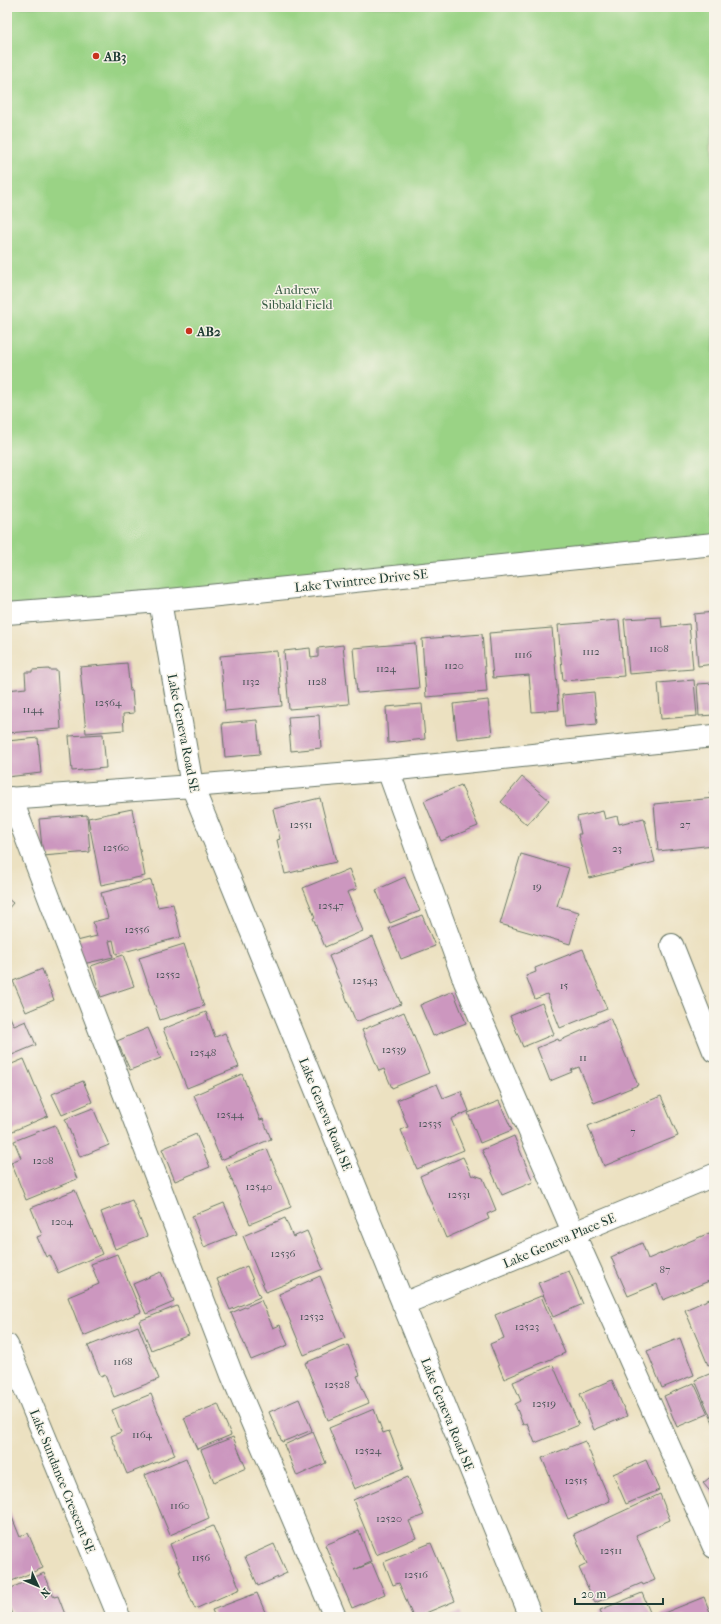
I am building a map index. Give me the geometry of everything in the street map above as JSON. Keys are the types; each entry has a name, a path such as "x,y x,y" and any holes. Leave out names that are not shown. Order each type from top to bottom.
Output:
{"street":[{"name":"Lake Twintree Drive SE","path":"7,613 160,601 714,544"},
{"name":"Lake Geneva Road SE","path":"160,601 192,786 531,1617"},
{"path":"335,1617 232,1375 9,798 192,786 388,770 714,736"},
{"path":"388,770 465,982 574,1234 714,1547"},
{"path":"672,945 714,1051"},
{"name":"Lake Geneva Place SE","path":"403,1304 714,1175"},
{"name":"Lake Sundance Crescent SE","path":"7,1345 119,1617"}],"green space":[{"name":"Andrew Sibbald Field","path":"7,7 714,7 714,544 7,613"}],"building":[{"path":"714,612 714,664 698,666 694,614"},
{"path":"661,617 662,627 689,624 693,669 629,674 624,619"},
{"path":"619,620 624,676 563,681 558,625"},
{"path":"552,628 559,710 532,712 529,675 493,678 489,633"},
{"path":"482,634 487,692 426,697 422,639"},
{"path":"415,643 419,688 357,693 353,648"},
{"path":"343,645 349,704 289,709 284,651 310,648 311,658 318,657 318,648"},
{"path":"277,651 282,706 225,711 220,656"},
{"path":"127,663 134,713 123,714 124,730 86,733 80,667"},
{"path":"49,669 57,670 61,729 7,733 7,690 26,688 25,672"},
{"path":"694,680 697,716 661,719 658,683"},
{"path":"714,683 714,715 699,716 697,684"},
{"path":"594,692 597,724 565,727 562,695"},
{"path":"488,700 492,735 457,739 453,704"},
{"path":"422,704 425,739 388,743 386,707"},
{"path":"319,715 321,748 291,751 288,717"},
{"path":"257,720 260,754 225,757 222,723"},
{"path":"103,734 106,768 72,771 69,736"},
{"path":"38,738 41,773 7,777 7,741"},
{"path":"522,777 549,800 527,825 501,802"},
{"path":"714,782 714,795 709,794"},
{"path":"461,785 478,826 441,841 424,801"},
{"path":"320,798 336,862 285,874 277,840 280,839 273,809"},
{"path":"714,798 714,845 658,851 654,804"},
{"path":"132,809 145,876 101,885 88,818"},
{"path":"603,811 605,819 617,816 619,824 644,818 655,862 589,878 578,834 581,834 577,817"},
{"path":"87,815 90,852 43,856 39,819"},
{"path":"521,854 569,868 557,906 579,912 570,944 500,924"},
{"path":"349,869 357,889 347,892 363,931 325,947 303,888"},
{"path":"405,877 420,911 390,923 376,890"},
{"path":"151,880 158,907 173,904 181,937 116,954 113,940 109,941 113,957 83,964 77,941 97,936 93,922 108,918 101,893"},
{"path":"7,898 13,903 7,910"},
{"path":"422,915 435,946 401,959 389,928"},
{"path":"373,937 401,1004 356,1022 329,956"},
{"path":"184,944 204,1006 160,1020 139,958"},
{"path":"583,949 607,1009 560,1028 547,994 535,999 526,976 536,972 535,968"},
{"path":"123,955 134,986 101,997 91,966"},
{"path":"42,969 54,1000 26,1012 13,981"},
{"path":"453,991 466,1023 433,1036 420,1005"},
{"path":"542,1003 554,1034 523,1047 510,1016"},
{"path":"7,1010 14,1026 26,1021 36,1045 7,1057"},
{"path":"206,1012 215,1037 225,1033 239,1067 187,1088 163,1029"},
{"path":"404,1012 429,1073 392,1088 384,1069 379,1071 362,1030"},
{"path":"610,1018 638,1085 594,1103 579,1067 571,1070 572,1072 550,1081 537,1048 558,1039 559,1041"},
{"path":"148,1028 161,1058 130,1070 117,1041"},
{"path":"24,1059 48,1116 8,1133 7,1066"},
{"path":"242,1074 260,1120 263,1119 271,1139 221,1160 194,1095"},
{"path":"83,1081 92,1102 62,1115 52,1094"},
{"path":"437,1084 443,1098 461,1091 469,1111 451,1119 464,1150 417,1169 401,1130 408,1127 397,1100"},
{"path":"661,1096 678,1136 604,1166 588,1126"},
{"path":"499,1101 512,1130 480,1143 468,1113"},
{"path":"93,1108 109,1145 80,1157 65,1119"},
{"path":"55,1125 77,1179 26,1200 11,1162 21,1158 14,1141"},
{"path":"196,1134 210,1167 175,1181 162,1149"},
{"path":"514,1136 533,1182 502,1195 482,1150"},
{"path":"267,1149 291,1207 250,1224 226,1166"},
{"path":"463,1157 472,1176 474,1175 483,1178 496,1210 487,1214 489,1219 446,1238 420,1176"},
{"path":"75,1190 102,1254 58,1273 50,1255 46,1257 37,1237 42,1235 31,1208"},
{"path":"132,1200 147,1236 115,1249 101,1212"},
{"path":"224,1203 237,1234 204,1247 192,1216"},
{"path":"285,1218 293,1237 307,1231 323,1269 266,1292 243,1236"},
{"path":"714,1231 714,1279 663,1300 657,1284 628,1296 611,1257 642,1243 648,1259"},
{"path":"117,1254 141,1312 83,1336 68,1297 99,1284 91,1264"},
{"path":"247,1266 260,1297 230,1310 217,1279"},
{"path":"569,1271 583,1304 553,1317 538,1283"},
{"path":"161,1272 174,1302 146,1314 133,1284"},
{"path":"320,1276 345,1338 304,1355 279,1294"},
{"path":"541,1296 565,1353 504,1379 490,1344 504,1338 495,1315"},
{"path":"714,1297 714,1362 708,1365 685,1310"},
{"path":"261,1300 273,1328 280,1325 288,1345 251,1360 231,1313"},
{"path":"177,1306 189,1335 151,1350 139,1321"},
{"path":"138,1326 159,1379 114,1397 105,1375 101,1377 88,1346"},
{"path":"680,1338 694,1375 662,1388 647,1351"},
{"path":"348,1345 360,1375 357,1376 369,1403 328,1420 305,1363"},
{"path":"553,1365 579,1425 535,1443 527,1423 523,1425 515,1404 521,1401 513,1382"},
{"path":"714,1372 714,1425 695,1380"},
{"path":"612,1380 627,1416 594,1430 580,1394"},
{"path":"694,1383 708,1414 677,1427 664,1396"},
{"path":"151,1394 175,1455 127,1474 111,1436 121,1432 112,1410"},
{"path":"299,1399 312,1430 282,1442 269,1412"},
{"path":"218,1404 231,1435 197,1449 184,1418"},
{"path":"374,1409 383,1433 389,1431 404,1468 354,1489 329,1428"},
{"path":"313,1432 326,1463 297,1476 284,1445"},
{"path":"233,1437 246,1468 214,1482 201,1450"},
{"path":"585,1441 610,1501 568,1519 542,1458"},
{"path":"186,1458 209,1518 170,1535 145,1475"},
{"path":"646,1460 659,1490 626,1504 613,1474"},
{"path":"714,1474 714,1496 703,1483"},
{"path":"408,1477 424,1515 409,1521 416,1538 376,1555 353,1500"},
{"path":"660,1494 670,1520 636,1535 655,1580 643,1585 642,1583 595,1603 579,1568 587,1564 574,1534"},
{"path":"7,1505 20,1537 28,1533 43,1568 7,1583"},
{"path":"213,1526 240,1589 195,1609 179,1571 181,1571 170,1544"},
{"path":"359,1531 371,1562 354,1570 372,1563 385,1594 352,1608 325,1545"},
{"path":"431,1543 455,1601 413,1617 399,1583 393,1585 384,1562"},
{"path":"274,1544 287,1573 258,1586 245,1557"},
{"path":"44,1573 54,1597 58,1596 66,1617 13,1617 7,1602 7,1590"},
{"path":"257,1593 267,1617 215,1617 212,1610"},
{"path":"642,1593 652,1617 603,1617 600,1610"},
{"path":"704,1597 712,1617 659,1617 659,1615"},
{"path":"460,1612 462,1617 448,1617"}],"place":[{"name":"AB3","path":"96,56"},
{"name":"AB2","path":"189,331"}]}
